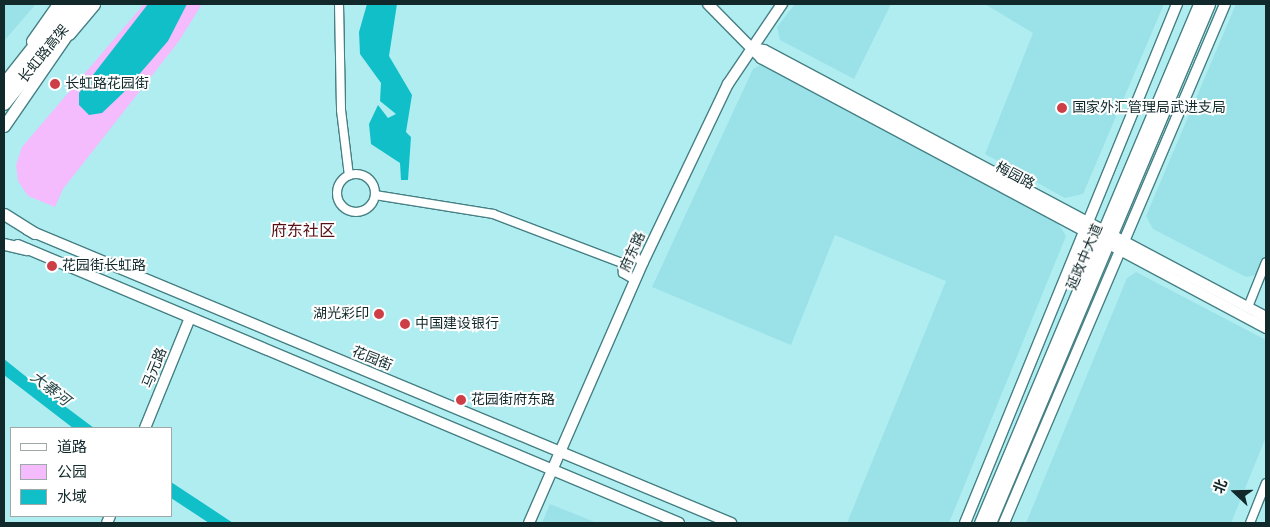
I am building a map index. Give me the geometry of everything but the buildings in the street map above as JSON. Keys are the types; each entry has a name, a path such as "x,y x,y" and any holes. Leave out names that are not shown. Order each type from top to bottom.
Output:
{"highway":[{"name":"长虹路高架","path":"4,86 69,4"},
{"name":"长虹路高架","path":"4,103 83,4"}],"main road":[{"path":"4,76 58,4"},
{"path":"4,126 89,4"},
{"path":"63,41 94,4"},
{"name":"延政中大道","path":"990,523 1199,4"},
{"name":"延政中大道","path":"980,523 1105,235 1209,4"},
{"path":"4,214 34,233"},
{"path":"4,244 26,249"}],"street":[{"path":"339,4 341,110 349,176"},
{"name":"梅园路","path":"708,4 751,48 764,50 1105,235 1266,317"},
{"name":"府东路","path":"529,523 550,469 643,262 728,84 782,4"},
{"path":"965,523 1084,223 1177,4"},
{"path":"1004,523 1225,4"},
{"path":"349,176 368,178 375,195 365,210 347,210 337,195 340,183 349,176"},
{"path":"375,195 493,214 622,263 635,257 643,262"},
{"name":"花园街","path":"4,220 731,523"},
{"path":"4,239 679,523"},
{"name":"梅园路","path":"1123,244 1266,328"},
{"path":"1248,307 1266,262"},
{"path":"622,263 623,272 635,280"},
{"name":"马元路","path":"146,427 190,318"},
{"path":"1250,523 1266,483"}],"shaded area":[{"path":"4,4 36,4 4,41"},
{"path":"795,4 891,4 854,79 780,40 777,27"},
{"name":"国家外汇管理局武进支局","path":"985,4 1164,4 1083,194 1065,198 985,154 1033,33"},
{"path":"1236,4 1266,4 1266,253 1257,275 1246,277 1153,229 1146,216"},
{"path":"764,63 1057,221 1066,236 949,523 847,523 946,281 835,235 791,345 652,287 753,69"},
{"path":"1136,272 1266,340 1266,437 1231,523 1026,523 1127,278"},
{"path":"550,504 597,523 542,523"}],"green space":[{"path":"144,4 202,4 179,41 63,189 55,207 28,196 18,181 16,165 22,147"}],"water":[{"path":"148,4 187,4 168,41 123,93 102,113 89,115 79,105 79,93"},
{"path":"367,4 397,4 389,56 412,95 406,132 411,137 408,180 401,180 400,163 371,144 369,124 378,105 388,118 396,114 380,101 381,83 360,54 359,32"},
{"path":"4,359 93,427 72,427 4,375"},
{"path":"172,483 233,523 209,523 172,499"}],"place":[{"name":"长虹路花园街","path":"55,84"},
{"name":"国家外汇管理局武进支局","path":"1062,108"},
{"name":"花园街长虹路","path":"52,266"},
{"name":"湖光彩印","path":"379,314"},
{"name":"中国建设银行","path":"405,324"},
{"name":"花园街府东路","path":"461,400"}],"district":[{"name":"府东社区","path":"303,231"}],"water label":[{"name":"大寨河","path":"50,389"}]}
